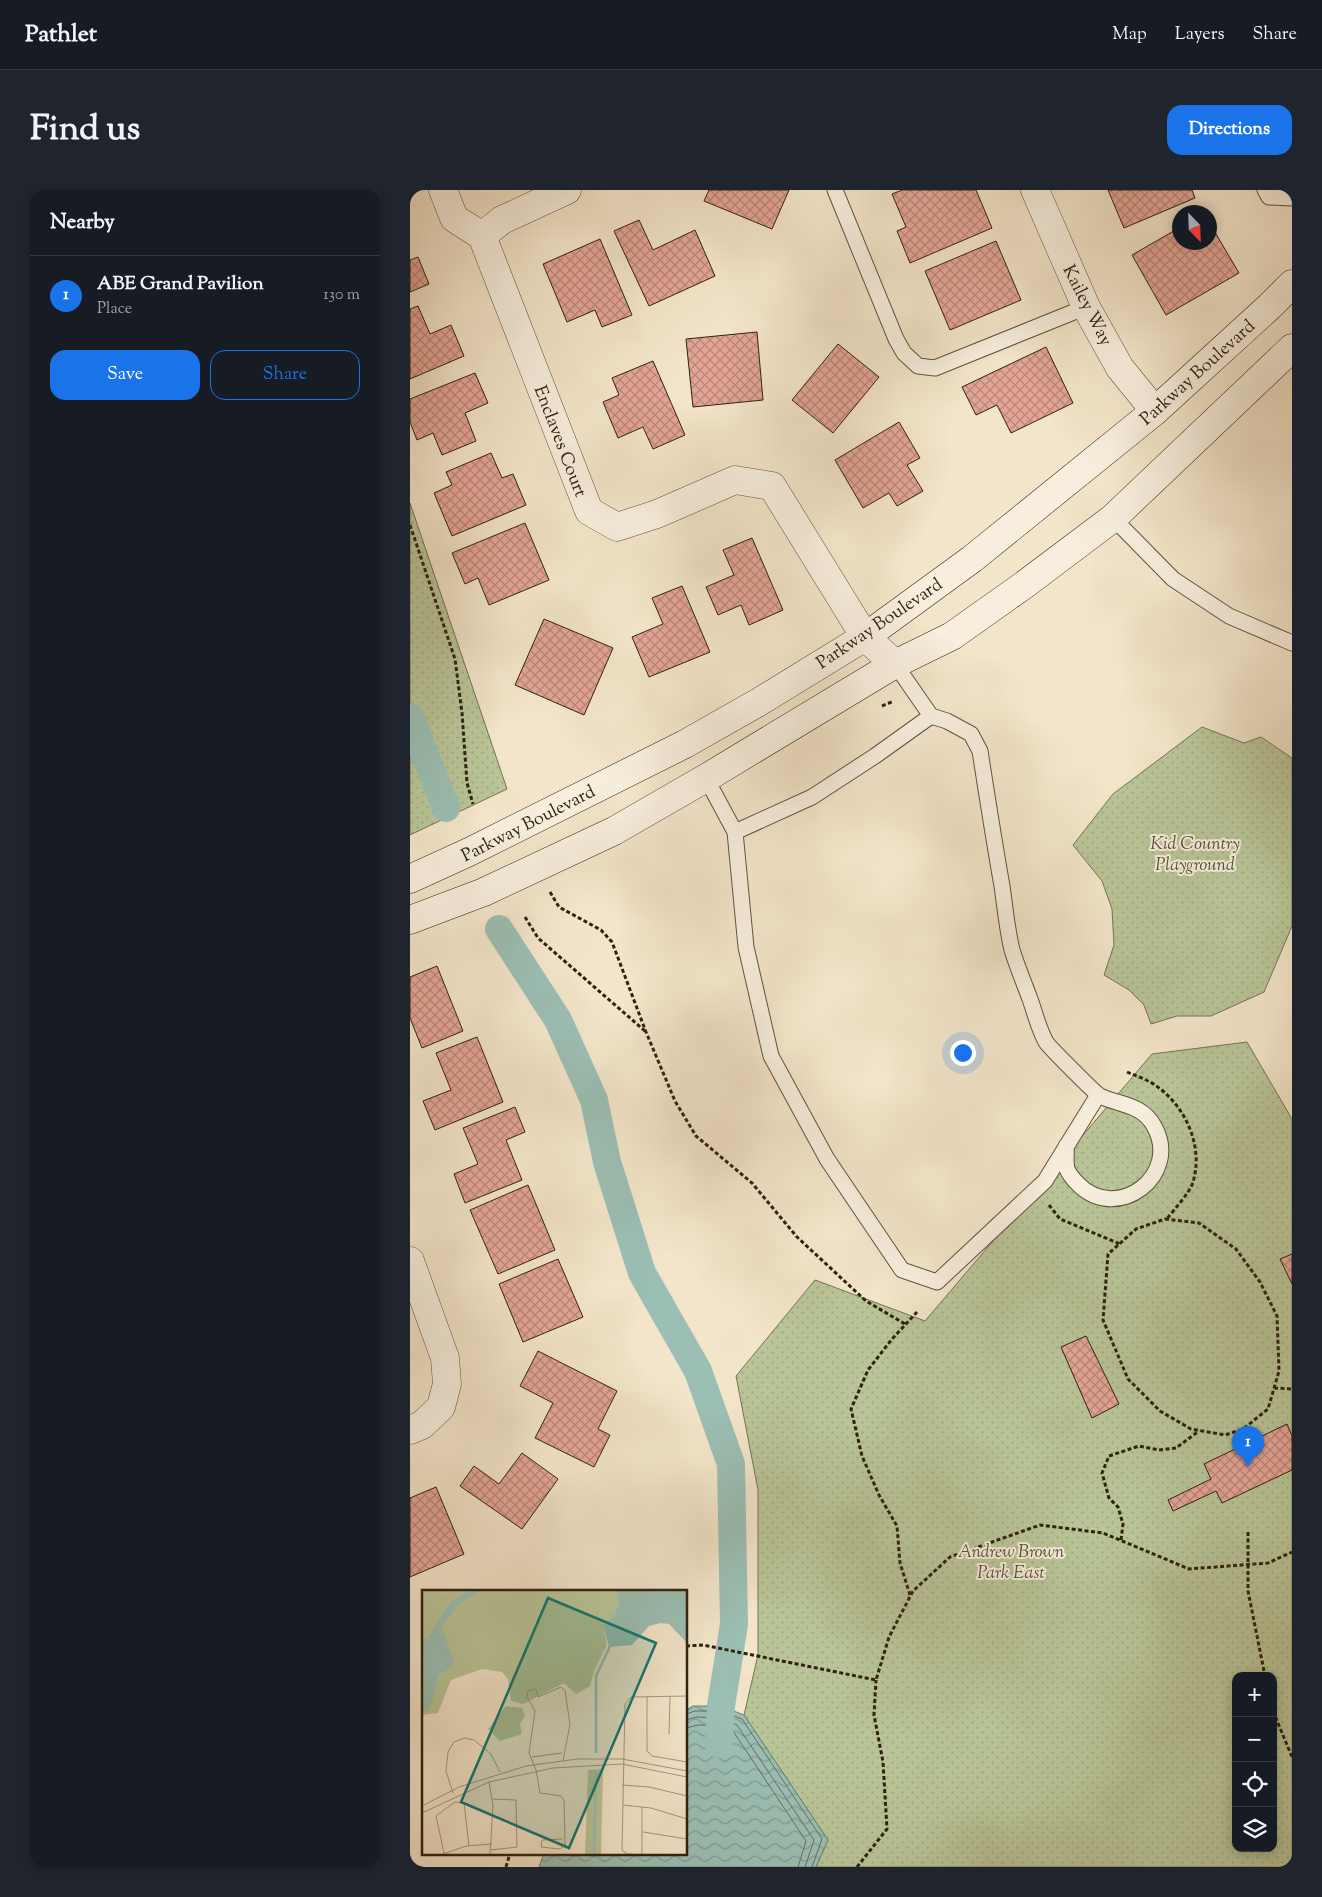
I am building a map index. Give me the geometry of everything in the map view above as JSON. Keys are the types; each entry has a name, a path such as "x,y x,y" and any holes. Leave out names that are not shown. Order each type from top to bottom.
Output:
{"street":[{"path":"443,190 454,218 482,236 502,220 567,190"},
{"name":"Kailey Way","path":"1035,190 1086,307 1120,368 1155,411"},
{"name":"Enclaves Court","path":"482,236 588,512 617,527 657,514 735,480 772,486 865,637 895,664"},
{"name":"Parkway Boulevard","path":"410,879 469,852 685,744 759,702 865,637 972,559 1155,411 1292,284"},
{"path":"410,920 512,880 614,831 895,664 952,636 1113,518 1292,348"},
{"path":"410,1261 445,1358 447,1384 441,1407 422,1425 410,1430"}],"lane":[{"path":"835,190 896,338 904,353 918,366 935,368 1086,307"},
{"path":"1265,190 1269,197 1292,198"},
{"path":"1113,518 1173,579 1229,616 1292,643"},
{"path":"895,664 931,716 947,721 971,734 980,751 1012,949 1046,1043 1098,1095 1137,1109 1147,1116 1159,1137 1160,1161 1149,1183 1140,1191 1116,1199 1104,1198 1092,1195 1073,1180 1067,1169 1066,1146"},
{"path":"734,832 812,797 875,756 931,716"},
{"path":"706,778 734,832 746,946 771,1056 827,1159 902,1270 937,1282 1044,1181 1098,1095"}],"path":[{"path":"410,526 455,659 462,713 467,783 473,804"},
{"path":"545,885 559,906 601,930 612,942 646,1032 676,1101 696,1136 752,1183 797,1237 866,1301 905,1324"},
{"path":"525,917 538,938 646,1032"},
{"path":"1037,1188 1060,1219 1120,1244"},
{"path":"1165,1219 1200,1223 1236,1249 1260,1282 1277,1316 1279,1370 1274,1388 1268,1409 1243,1429 1225,1435 1191,1429 1160,1411 1128,1379 1103,1320 1108,1254 1136,1229 1165,1219"},
{"path":"911,1595 900,1563 897,1526 879,1495 862,1456 851,1409 868,1370 917,1312"},
{"path":"1274,1388 1292,1389"},
{"path":"1121,1540 1123,1524 1118,1506 1109,1498 1102,1473 1109,1456 1139,1446 1159,1450 1176,1448 1200,1430"},
{"path":"857,1867 887,1829 883,1762 874,1715 876,1680 889,1638 913,1591 950,1556 1040,1525 1103,1533 1189,1569 1268,1563 1292,1552"},
{"path":"1248,1532 1248,1591 1264,1672"},
{"path":"688,1646 703,1645 876,1680"},
{"path":"1276,1717 1292,1757"},
{"path":"506,1867 510,1854"}],"green space":[{"path":"410,503 507,789 410,835"},
{"name":"Kid Country Playground","path":"1202,727 1244,743 1261,737 1292,758 1292,926 1264,992 1211,1016 1177,1016 1151,1024 1144,1005 1129,990 1104,975 1114,945 1112,909 1102,881 1073,845 1113,794"},
{"name":"Andrew Brown Park East","path":"1247,1042 1292,1119 1292,1867 816,1867 828,1840 744,1715 758,1655 758,1490 736,1376 815,1280 925,1321 1152,1054"}],"water":[{"path":"693,1706 721,1706 744,1715 828,1840 816,1867 539,1867 544,1854 688,1854 688,1709"}],"building":[{"path":"709,190 789,190 772,229 704,201"},
{"path":"902,190 976,190 992,228 910,263 897,231 906,227 892,194"},
{"path":"1108,190 1192,190 1195,198 1178,205 1172,205 1172,208 1124,228"},
{"path":"639,220 653,250 695,230 715,276 649,306 614,231"},
{"path":"1172,232 1172,250 1217,250 1217,236 1239,273 1166,315 1132,255"},
{"path":"600,239 632,315 602,327 595,310 567,322 543,264"},
{"path":"996,241 1021,300 950,330 925,271"},
{"path":"418,257 429,284 410,292 410,260"},
{"path":"418,306 430,334 451,325 464,356 410,379 410,309"},
{"path":"757,332 763,400 693,407 686,339"},
{"path":"838,344 879,377 833,433 792,400"},
{"path":"1046,347 1073,403 1011,433 997,405 976,415 962,387"},
{"path":"653,361 685,435 653,449 643,427 618,438 603,402 619,395 612,378"},
{"path":"475,373 488,403 465,413 476,441 442,455 433,433 417,440 410,422 410,399"},
{"path":"899,422 920,458 907,465 923,491 897,506 889,493 863,508 835,460"},
{"path":"491,453 502,478 513,474 526,505 452,536 434,493 452,485 446,472"},
{"path":"525,523 549,580 489,605 478,578 465,584 452,553"},
{"path":"752,538 783,610 749,625 741,605 718,615 706,587 734,575 723,550"},
{"path":"682,586 710,652 649,677 632,637 663,624 652,598"},
{"path":"544,619 613,648 584,715 515,685"},
{"path":"437,966 463,1031 422,1048 410,1018 410,977"},
{"path":"477,1037 503,1102 435,1130 423,1101 451,1090 436,1053"},
{"path":"515,1107 525,1132 506,1140 522,1180 465,1203 454,1174 478,1164 463,1128"},
{"path":"528,1185 555,1250 498,1274 470,1210"},
{"path":"1292,1254 1292,1284 1280,1259"},
{"path":"558,1259 583,1317 523,1342 499,1284"},
{"path":"1086,1336 1119,1404 1092,1418 1061,1347"},
{"path":"538,1351 617,1391 598,1429 610,1435 594,1467 535,1438 553,1403 520,1386"},
{"path":"1287,1424 1292,1436 1292,1470 1222,1503 1216,1491 1173,1511 1168,1500 1211,1479 1204,1464"},
{"path":"522,1453 558,1479 522,1529 460,1486 474,1466 499,1484"},
{"path":"436,1487 464,1554 410,1577 410,1498"}],"waterway":[{"path":"410,717 446,808"},
{"path":"499,929 558,1020 594,1100 607,1162 642,1273 698,1371 731,1464 734,1624 721,1706 719,1744"}],"place":[{"name":"ABE Grand Pavilion","path":"1248,1467"}]}
